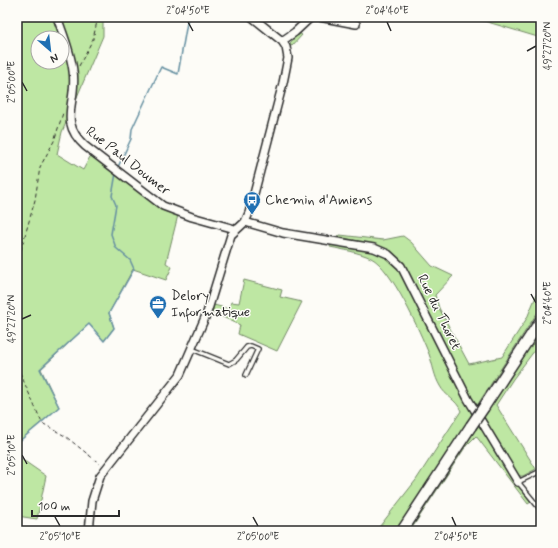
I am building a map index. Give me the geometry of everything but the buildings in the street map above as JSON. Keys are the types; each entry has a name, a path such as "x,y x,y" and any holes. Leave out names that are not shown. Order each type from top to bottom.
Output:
{"main road":[{"path":"524,346 541,312"},
{"path":"402,531 541,320"},
{"path":"524,346 541,324"}],"street":[{"name":"Rue Paul Doumer","path":"57,17 73,70 70,122 74,135 85,146 163,206 192,217 235,229"},
{"path":"89,531 95,488 100,476 178,379 209,307 230,239 235,229 244,222 249,213 286,74 288,55 282,41 252,17"},
{"path":"282,41 295,32 311,17"},
{"path":"319,17 356,24"},
{"name":"Rue du Thoret","path":"244,222 283,233 374,248 385,251 395,259 409,280 471,404 518,482"}],"lane":[{"path":"192,349 229,364 236,360 247,347 255,347 258,349 246,375"},
{"path":"518,482 541,471"},
{"name":"Rue du Thoret","path":"518,482 541,510"}],"path":[{"path":"78,68 93,38 98,17"},
{"path":"17,264 35,200 40,167 54,141 63,113"},
{"path":"17,366 42,423 65,436 105,468"}],"green space":[{"path":"17,17 103,17 103,36 62,132 57,154 83,170 92,153 161,208 178,215 166,263 172,267 166,280 133,269 109,313 114,328 104,341 89,324 41,369 59,407 17,443"},
{"path":"471,17 541,17 541,38"},
{"path":"299,33 302,35 292,46 289,44"},
{"path":"340,235 383,240 403,236 411,242 432,266 453,276 435,295 439,308 469,364 502,357 527,318 541,284 541,307 476,407 400,262 385,248 337,236"},
{"path":"331,242 370,249 389,257 398,266 473,413 397,531 376,531 416,480 461,411 457,404 440,386 419,331 388,274 371,258 330,247"},
{"path":"244,280 282,290 280,297 302,302 277,351 238,334 240,325 212,312 214,305 229,309 231,302 239,303"},
{"path":"541,329 541,342 513,379 496,405 536,469 523,476 518,476 483,418"},
{"path":"479,424 520,488 531,502 528,504 476,436 466,446 410,531 407,531"},
{"path":"17,456 46,476 37,519 17,516"}],"waterway":[{"path":"118,167 131,139 132,129 161,67 178,74 188,17"},
{"path":"42,422 59,407 40,369 89,324 104,341 114,328 109,313 134,269 130,260 116,248 111,234 116,205 112,196 116,173"},
{"path":"17,443 41,423"}],"place":[{"name":"Chemin d'Amiens","path":"252,215"},
{"name":"Delory Informatique","path":"158,319"}]}
